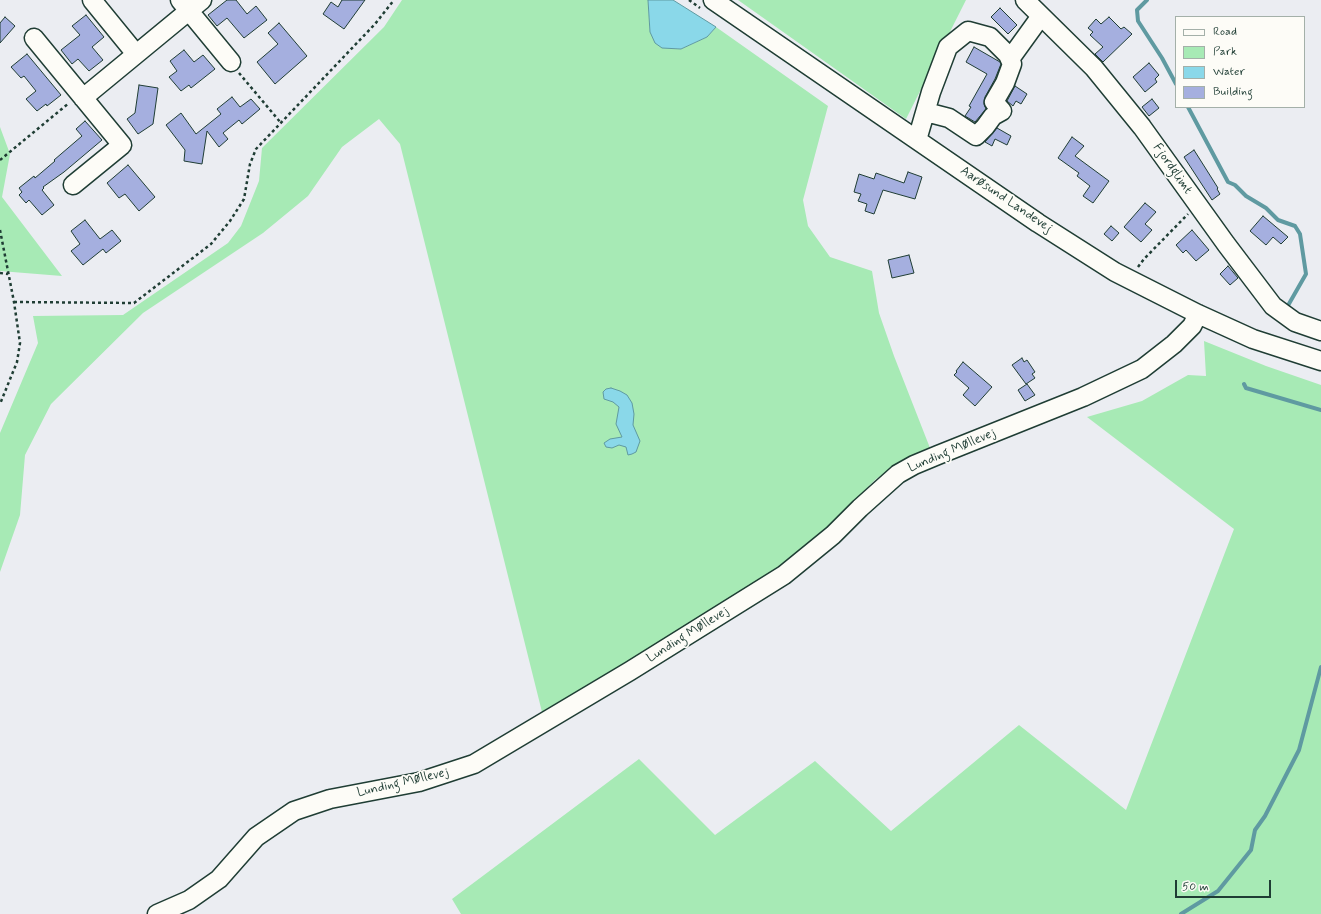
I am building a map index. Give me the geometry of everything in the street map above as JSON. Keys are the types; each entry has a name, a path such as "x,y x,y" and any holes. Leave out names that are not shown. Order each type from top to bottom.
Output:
{"street":[{"path":"92,0 136,54"},
{"name":"Aarøsund Landevej","path":"713,0 1038,223 1116,272 1198,314 1253,339 1321,361"},
{"name":"Fjordglimt","path":"1025,0 1094,68 1142,127 1226,244 1273,306 1295,322 1321,331"},
{"path":"83,98 136,54 190,4 230,62"},
{"path":"1010,59 1041,16"},
{"path":"917,140 926,112 948,48 968,31 990,37 1008,55 1012,64 1005,84 994,102 1002,111 993,116 976,136 949,118 926,112"},
{"path":"34,38 122,145 73,185"},
{"name":"Lunding Møllevej","path":"157,914 189,900 219,879 256,837 294,811 330,799 419,782 474,764 630,671 784,575 833,535 865,503 898,474 932,458 1083,397 1142,369 1174,344 1192,326 1198,314"}],"path":[{"path":"14,302 134,303 211,244 230,221 244,199 250,164 256,149 375,24 394,0"},
{"path":"230,62 281,124"},
{"path":"0,160 75,98 83,98"},
{"path":"1129,279 1144,259 1198,205"},
{"path":"0,230 14,302 20,343 17,362 0,404"},
{"path":"0,273 8,274"}],"green space":[{"path":"402,0 648,0 650,32 672,48 681,49 707,37 716,27 828,106 803,200 808,226 830,257 872,271 879,313 930,448 906,459 876,479 831,525 776,568 705,616 542,712 400,144 379,119 342,147 308,196 263,233 143,313 51,404 25,455 20,515 0,572 0,433 38,343 33,316 123,315 228,243 241,226 259,181 262,148 384,27"},
{"path":"738,0 966,0 906,119"},
{"path":"0,127 10,154 2,197 62,276 0,271"},
{"path":"1204,341 1266,366 1321,385 1321,914 461,914 452,899 639,759 715,835 815,761 891,831 1019,725 1126,810 1234,529 1087,417 1142,401 1188,375 1206,376"}],"water":[{"path":"648,0 673,0 716,27 707,37 681,49 662,48 655,43 650,32"},
{"path":"611,388 627,395 632,403 634,414 633,425 640,441 636,452 632,454 628,455 626,447 619,445 612,448 606,447 604,443 610,439 622,437 616,424 619,407 613,402 604,399 603,392 606,389"}],"building":[{"path":"227,0 236,0 247,14 256,6 267,20 244,38 227,18 217,26 208,15"},
{"path":"342,0 365,0 344,29 323,14 331,2 338,7"},
{"path":"1000,8 1017,25 1008,34 991,17"},
{"path":"86,15 104,37 92,47 103,60 89,71 78,59 72,64 61,50 80,35 72,26"},
{"path":"5,17 15,26 0,43 0,23"},
{"path":"1109,17 1121,29 1124,27 1132,34 1103,62 1095,54 1103,47 1090,35 1093,32 1088,28 1096,19 1101,24"},
{"path":"279,23 307,56 275,84 257,62 278,44 268,33"},
{"path":"974,47 1001,64 985,97 984,104 986,109 975,122 965,116 987,74 966,62"},
{"path":"184,50 194,62 203,55 215,69 191,88 189,85 181,91 169,77 177,71 170,61"},
{"path":"27,54 61,95 47,106 46,104 37,111 26,99 36,91 24,76 21,78 11,67"},
{"path":"1149,63 1159,75 1155,79 1157,82 1145,92 1133,77"},
{"path":"139,85 158,88 153,124 138,134 127,119 135,113"},
{"path":"1015,86 1027,94 1021,104 1016,101 1013,106 1007,101"},
{"path":"232,97 240,107 251,99 260,109 242,124 239,120 223,133 228,139 219,147 207,131 202,164 184,161 185,150 166,125 181,113 196,134 221,114 217,109"},
{"path":"1152,99 1159,108 1149,116 1142,107"},
{"path":"85,121 102,140 64,172 43,187 44,188 42,190 54,205 42,215 29,200 26,203 19,195 22,192 19,188 34,176 35,178 82,136 76,129"},
{"path":"997,128 1011,136 1007,145 995,139 992,146 985,142"},
{"path":"1072,137 1084,146 1075,156 1109,181 1093,203 1083,196 1090,186 1077,176 1079,173 1058,158"},
{"path":"1194,150 1218,188 1217,189 1220,194 1212,200 1184,157"},
{"path":"128,165 155,197 139,211 125,194 119,198 107,183"},
{"path":"908,172 922,177 915,199 883,190 874,214 865,211 867,204 858,201 861,194 854,192 859,174 874,179 876,173 904,183"},
{"path":"1145,203 1156,212 1145,224 1152,230 1141,242 1124,227"},
{"path":"1263,216 1288,237 1281,244 1273,237 1266,245 1250,231"},
{"path":"85,220 100,239 112,230 121,241 106,253 103,249 83,265 71,251 80,244 71,231"},
{"path":"1111,226 1119,233 1112,241 1104,234"},
{"path":"1192,230 1209,250 1196,261 1186,250 1183,253 1176,245"},
{"path":"909,255 914,273 892,278 888,260"},
{"path":"1228,266 1238,278 1230,285 1220,274"},
{"path":"1022,358 1024,362 1027,360 1035,372 1032,374 1035,378 1026,384 1012,365"},
{"path":"963,362 992,387 975,406 963,395 969,388 954,375"},
{"path":"1027,384 1035,395 1025,401 1018,390"}],"waterway":[{"path":"1147,0 1137,10 1138,21 1162,58 1175,82"},
{"path":"1189,108 1228,182 1235,185 1246,196 1266,208 1278,220 1295,226 1300,234 1306,274 1286,309"},
{"path":"1244,384 1246,388 1321,410"},
{"path":"1181,914 1218,891 1251,850 1255,830 1265,816 1299,750 1321,667"}]}
